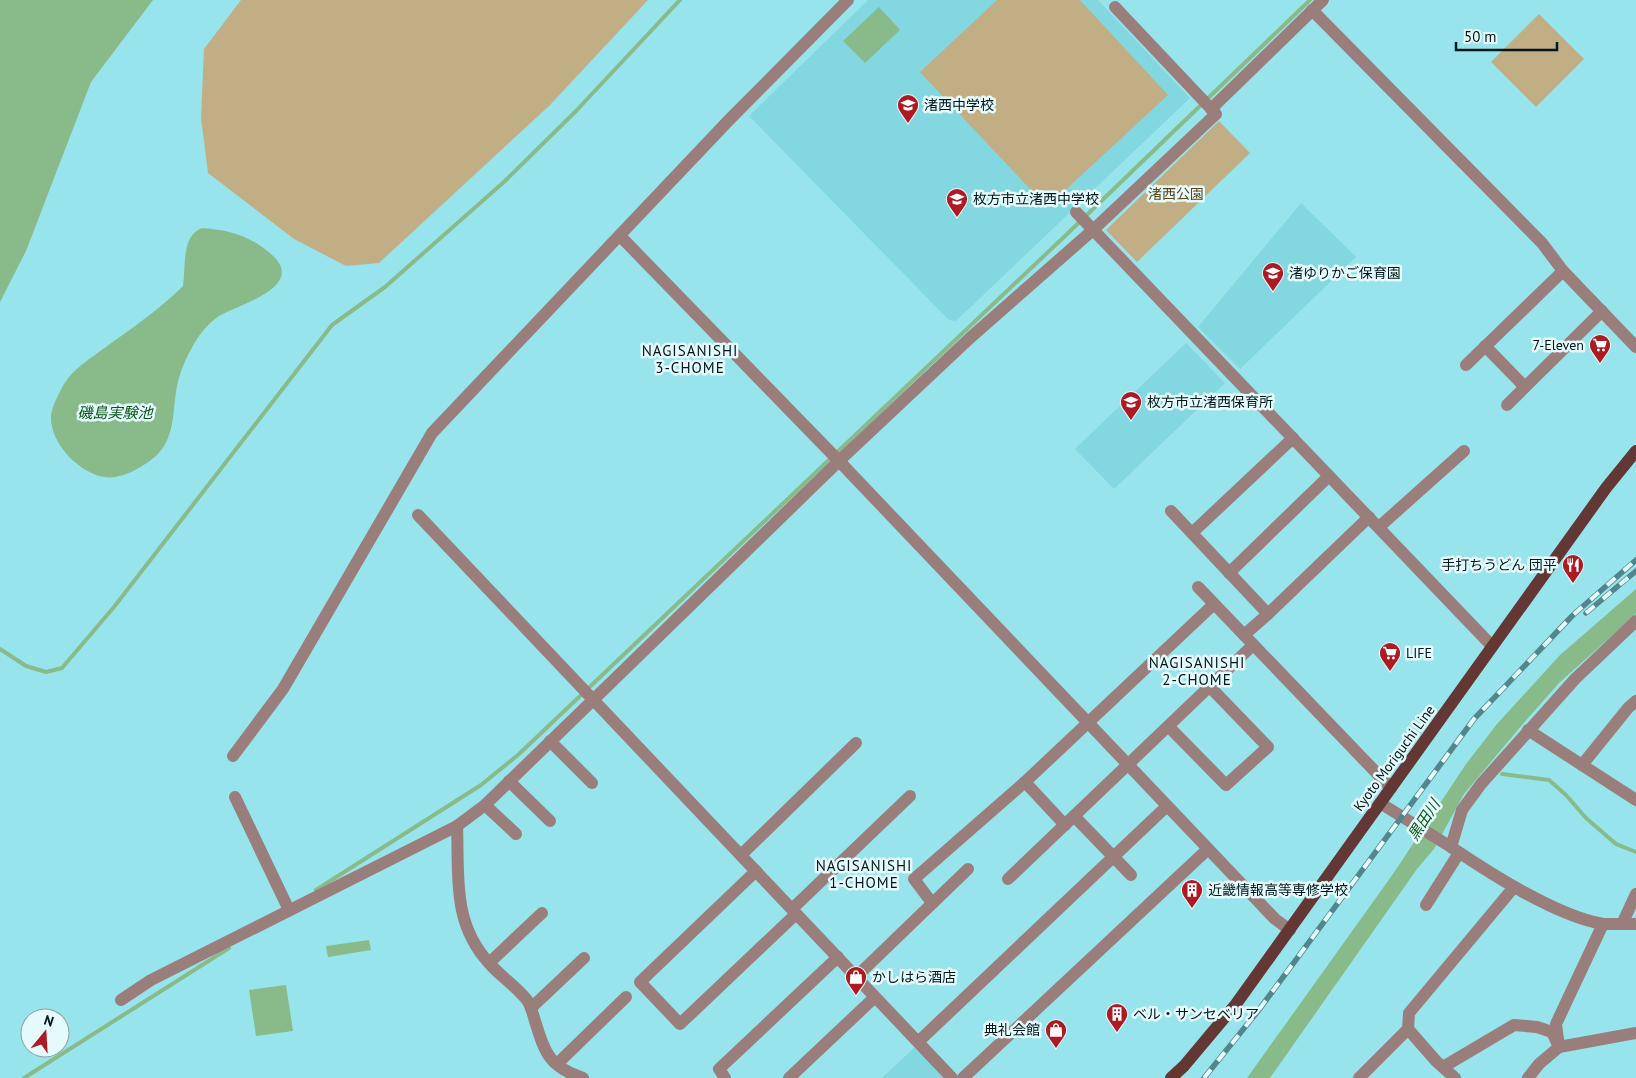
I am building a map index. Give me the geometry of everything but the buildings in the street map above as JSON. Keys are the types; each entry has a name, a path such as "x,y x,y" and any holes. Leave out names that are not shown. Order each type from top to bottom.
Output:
{"main road":[{"name":"Kyoto Moriguchi Line","path":"1171,1078 1184,1066 1236,1004 1606,488 1636,451"}],"street":[{"path":"233,756 283,689 432,433 722,127 848,0"},
{"path":"1211,109 1323,0"},
{"path":"122,1000 151,980 457,826 485,805 839,461 970,338 1216,114 1115,7"},
{"path":"1312,10 1542,243 1563,271 1636,347"},
{"path":"1076,212 1492,646"},
{"path":"623,239 839,461 1208,849 1276,919 1290,930"},
{"path":"1466,365 1563,271"},
{"path":"1507,405 1602,310"},
{"path":"1485,346 1525,387"},
{"path":"1192,533 1293,438"},
{"path":"1378,527 1464,450"},
{"path":"1229,573 1329,476"},
{"path":"1171,511 1268,614"},
{"path":"418,515 952,1078"},
{"path":"1244,636 1369,517"},
{"path":"1198,587 1390,788"},
{"path":"932,903 914,879 1025,782 1214,604"},
{"path":"1426,905 1450,847 1462,810 1480,784 1575,679 1636,621"},
{"path":"1008,879 1253,645"},
{"path":"1169,727 1226,785 1268,748 1210,687"},
{"path":"1582,765 1633,708"},
{"path":"1528,730 1636,800"},
{"path":"550,741 592,783"},
{"path":"741,856 856,743"},
{"path":"509,781 550,821"},
{"path":"1025,782 1113,857 1131,875"},
{"path":"756,871 640,982 680,1024 910,796"},
{"path":"235,797 289,910"},
{"path":"1380,803 1514,887 1586,921 1603,924 1636,924"},
{"path":"485,805 516,834"},
{"path":"918,1042 1167,806"},
{"path":"457,826 460,900 464,927 488,963 528,1000 546,1054 563,1072 583,1078"},
{"path":"963,1078 1208,849"},
{"path":"856,977 968,870"},
{"path":"1359,1078 1408,1029 1409,1013 1514,887"},
{"path":"1622,924 1636,894"},
{"path":"488,963 542,913"},
{"path":"1559,1047 1556,1024 1603,924"},
{"path":"725,1078 720,1069 838,957"},
{"path":"531,1008 584,958"},
{"path":"563,1072 626,997"},
{"path":"789,1078 875,997"},
{"path":"1442,1067 1514,1025 1537,1027 1552,1032 1559,1047"},
{"path":"1408,1029 1442,1067 1455,1078"},
{"path":"1528,1078 1539,1064 1559,1047 1636,1033"}],"shaded area":[{"name":"枚方市立渚西中学校","path":"868,0 1098,0 1190,98 956,321 949,320 749,116"},
{"name":"渚ゆりかご保育園","path":"1301,203 1356,257 1240,369 1198,327"},
{"path":"1186,343 1225,383 1114,489 1075,449"},
{"path":"916,1046 947,1078 882,1078"}],"green space":[{"path":"241,0 648,0 550,105 379,263 346,266 294,239 208,173 201,118 204,49"},
{"path":"997,0 1080,0 1168,95 1047,207 920,72"},
{"path":"1539,14 1584,59 1536,107 1491,62"},
{"name":"渚西公園","path":"1219,121 1250,153 1137,262 1106,230"}],"water":[{"path":"0,0 153,0 91,82 26,251 0,302"},
{"path":"879,7 900,30 865,63 843,41"},
{"name":"磯島実験池","path":"202,228 231,232 247,238 271,254 280,265 281,276 276,285 267,292 219,316 199,336 187,356 180,374 168,439 156,456 124,475 104,477 94,474 76,463 60,446 52,426 51,416 56,400 68,378 78,368 136,325 183,286 188,245 195,232"},
{"path":"1636,589 1636,614 1559,683 1464,794 1434,849 1417,869 1270,1078 1247,1078 1393,874 1466,764 1497,724 1560,655"},
{"path":"369,940 371,950 328,957 326,946"},
{"path":"286,985 293,1031 256,1036 249,990"}],"waterway":[{"path":"0,649 26,666 46,672 62,668 114,607 332,325 385,287 505,181 576,111 680,0"},
{"path":"316,890 481,785 519,754 1066,235 1310,0"},
{"path":"1502,774 1549,780 1566,795 1586,818 1616,844 1636,852"},
{"path":"24,1078 229,948"}],"railway":[{"path":"1204,1078 1258,1011 1474,719 1573,615 1636,560"},
{"path":"1586,613 1636,571"}],"place":[{"name":"渚西中学校","path":"908,124"},
{"name":"枚方市立渚西中学校","path":"957,218"},
{"name":"渚ゆりかご保育園","path":"1273,292"},
{"name":"7-Eleven","path":"1600,364"},
{"name":"枚方市立渚西保育所","path":"1131,421"},
{"name":"手打ちうどん 団平","path":"1573,584"},
{"name":"LIFE","path":"1390,672"},
{"name":"近畿情報高等専修学校","path":"1192,909"},
{"name":"かしはら酒店","path":"856,996"},
{"name":"ベル・サンセベリア","path":"1117,1033"},
{"name":"典礼会館","path":"1056,1049"}],"district":[{"name":"NAGISANISHI 3-CHOME","path":"690,360"},
{"name":"NAGISANISHI 2-CHOME","path":"1197,672"},
{"name":"NAGISANISHI 1-CHOME","path":"864,874"}],"water label":[{"name":"黒田川","path":"1424,820"}]}
